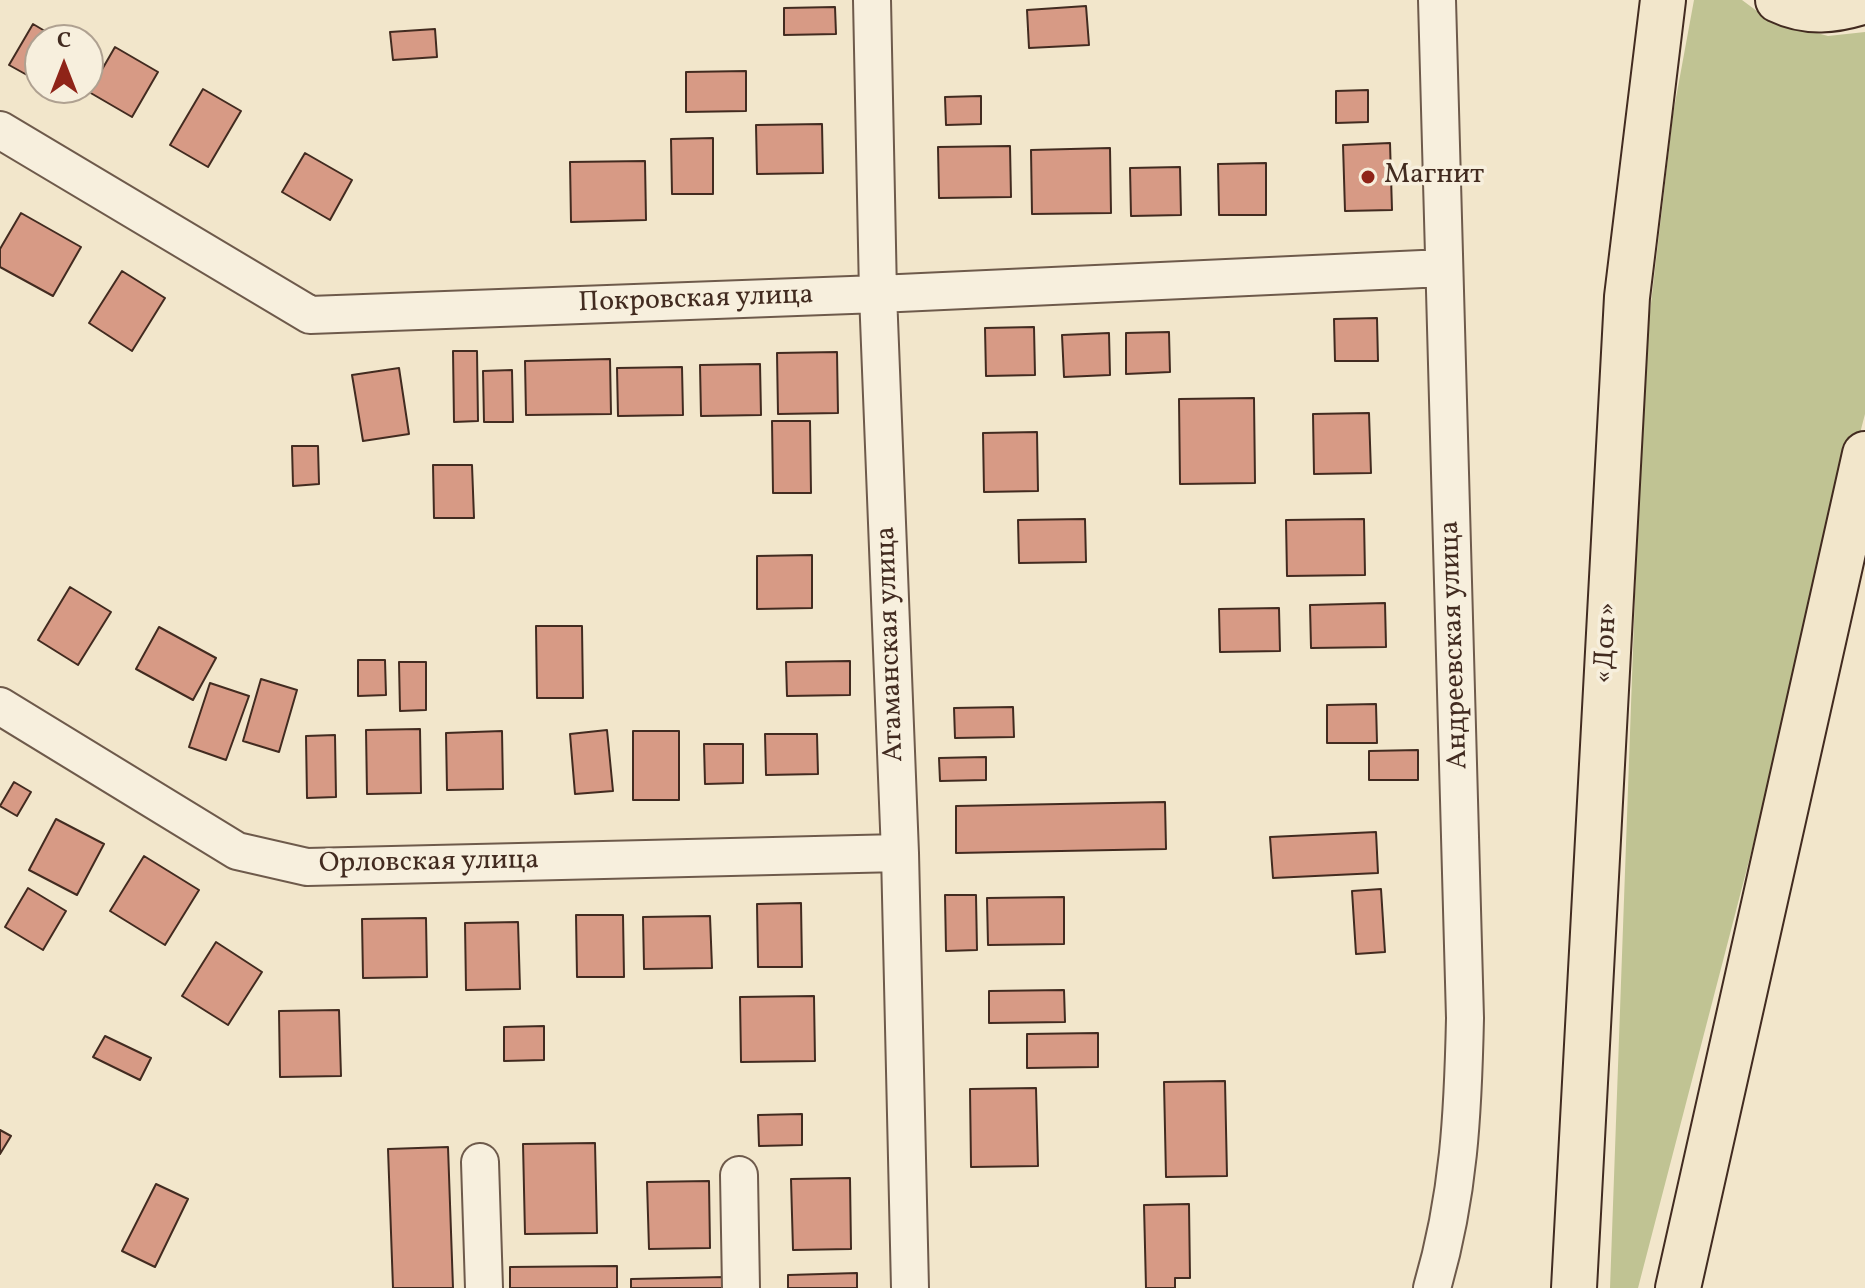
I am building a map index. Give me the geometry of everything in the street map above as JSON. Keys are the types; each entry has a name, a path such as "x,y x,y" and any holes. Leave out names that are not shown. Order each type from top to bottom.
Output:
{"highway":[{"name":"«Дон»","path":"1574,1288 1627,297 1663,0"},
{"path":"1778,0 1791,6 1836,11 1865,1"},
{"path":"1678,1288 1865,454"}],"street":[{"name":"Атаманская улица","path":"872,0 878,294 900,853 910,1288"},
{"name":"Андреевская улица","path":"1432,1288 1444,1248 1456,1185 1462,1120 1465,1018 1437,0"},
{"name":"Покровская улица","path":"0,130 310,315 878,294 1444,268"},
{"name":"Орловская улица","path":"0,706 237,851 307,867 900,853"},
{"path":"480,1162 484,1288"},
{"path":"739,1175 741,1288"}],"green space":[{"path":"1694,0 1742,0 1769,20 1828,36 1865,32 1865,414 1638,1288 1610,1288 1643,372 1673,114"}],"building":[{"path":"1086,6 1089,45 1029,48 1027,10"},
{"path":"835,7 836,34 784,35 784,8"},
{"path":"435,29 437,57 393,60 390,32"},
{"path":"24,39 24,73 9,65"},
{"path":"115,47 158,72 132,117 104,101 104,66"},
{"path":"746,71 746,111 686,112 686,72"},
{"path":"203,89 241,111 208,167 170,145"},
{"path":"1368,90 1368,122 1336,123 1336,91"},
{"path":"981,96 981,124 946,125 945,97"},
{"path":"822,124 823,173 757,174 756,125"},
{"path":"713,138 713,194 672,194 671,139"},
{"name":"Магнит","path":"1390,143 1392,210 1345,211 1343,145"},
{"path":"1010,146 1011,197 939,198 938,147"},
{"path":"1110,148 1111,213 1032,214 1031,150"},
{"path":"305,153 352,180 330,220 282,192"},
{"path":"645,161 646,220 571,222 570,162"},
{"path":"1266,163 1266,215 1219,215 1218,164"},
{"path":"1180,167 1181,215 1131,216 1130,168"},
{"path":"21,213 81,247 53,296 0,267 0,249"},
{"path":"122,271 165,298 132,351 89,323"},
{"path":"1377,318 1378,361 1335,361 1334,319"},
{"path":"1034,327 1035,375 986,376 985,328"},
{"path":"1169,332 1170,372 1126,374 1126,333"},
{"path":"1109,333 1110,375 1064,377 1062,335"},
{"path":"453,351 477,351 478,421 454,422"},
{"path":"837,352 838,413 778,414 777,353"},
{"path":"610,359 611,414 526,415 525,361"},
{"path":"760,364 761,415 701,416 700,365"},
{"path":"682,367 683,415 618,416 617,368"},
{"path":"399,368 409,434 363,441 352,375"},
{"path":"512,370 513,422 484,422 483,371"},
{"path":"1254,398 1255,483 1180,484 1179,399"},
{"path":"1369,413 1371,473 1314,474 1313,414"},
{"path":"772,421 810,421 811,493 773,493"},
{"path":"1037,432 1038,491 984,492 983,433"},
{"path":"292,446 318,446 319,484 293,486"},
{"path":"433,465 472,465 474,518 434,518"},
{"path":"1085,519 1086,562 1019,563 1018,520"},
{"path":"1364,519 1365,575 1287,576 1286,520"},
{"path":"812,555 812,608 757,609 757,556"},
{"path":"70,587 111,612 78,665 38,640"},
{"path":"1385,603 1386,647 1311,648 1310,605"},
{"path":"1279,608 1280,651 1220,652 1219,609"},
{"path":"536,626 582,626 583,698 537,698"},
{"path":"159,627 216,658 193,700 136,669"},
{"path":"358,660 385,660 386,695 358,696"},
{"path":"850,661 850,695 787,696 786,662"},
{"path":"399,662 426,662 426,710 400,711"},
{"path":"261,679 297,690 279,752 243,741"},
{"path":"210,683 249,696 226,760 189,747"},
{"path":"1376,704 1377,743 1327,743 1327,705"},
{"path":"1013,707 1014,737 955,738 954,708"},
{"path":"420,729 421,793 367,794 366,730"},
{"path":"607,730 613,791 575,794 570,734"},
{"path":"502,731 503,789 447,790 446,733"},
{"path":"633,731 679,731 679,800 633,800"},
{"path":"765,734 817,734 818,774 766,775"},
{"path":"335,735 336,797 307,798 306,736"},
{"path":"704,744 743,744 743,783 705,784"},
{"path":"1418,750 1418,780 1369,780 1369,751"},
{"path":"986,757 986,780 940,781 939,758"},
{"path":"14,782 31,792 17,816 0,806"},
{"path":"1165,802 1166,849 956,853 956,806"},
{"path":"56,819 104,844 77,895 29,870"},
{"path":"1376,832 1378,873 1273,878 1270,837"},
{"path":"144,856 199,890 165,945 110,911"},
{"path":"28,888 66,911 43,950 5,927"},
{"path":"1381,889 1385,952 1356,954 1352,891"},
{"path":"945,895 976,895 977,950 946,951"},
{"path":"1064,897 1064,944 988,945 987,898"},
{"path":"801,903 802,967 758,967 757,904"},
{"path":"576,915 623,915 624,977 577,977"},
{"path":"710,916 712,968 644,969 643,917"},
{"path":"426,918 427,977 363,978 362,919"},
{"path":"518,922 520,989 466,990 465,923"},
{"path":"216,942 262,972 228,1025 182,996"},
{"path":"1064,990 1065,1022 989,1023 989,991"},
{"path":"814,996 815,1061 741,1062 740,997"},
{"path":"339,1010 341,1076 280,1077 279,1011"},
{"path":"544,1026 544,1060 504,1061 504,1027"},
{"path":"1098,1033 1098,1067 1027,1068 1027,1034"},
{"path":"105,1036 151,1058 140,1080 93,1057"},
{"path":"1225,1081 1227,1176 1166,1177 1164,1082"},
{"path":"1036,1088 1038,1166 971,1167 970,1089"},
{"path":"802,1114 802,1145 759,1146 758,1115"},
{"path":"0,1130 11,1136 0,1154"},
{"path":"595,1143 597,1233 525,1234 523,1144"},
{"path":"448,1147 453,1288 393,1288 388,1149"},
{"path":"850,1178 851,1249 793,1250 791,1179"},
{"path":"709,1181 710,1248 649,1249 647,1182"},
{"path":"156,1184 188,1199 155,1267 122,1251"},
{"path":"1189,1204 1190,1278 1175,1278 1175,1288 1146,1288 1144,1205"},
{"path":"617,1266 617,1288 510,1288 510,1267"},
{"path":"857,1273 857,1288 788,1288 788,1275"},
{"path":"725,1277 725,1288 631,1288 631,1279"}],"place":[{"name":"Магнит","path":"1368,177"}]}
